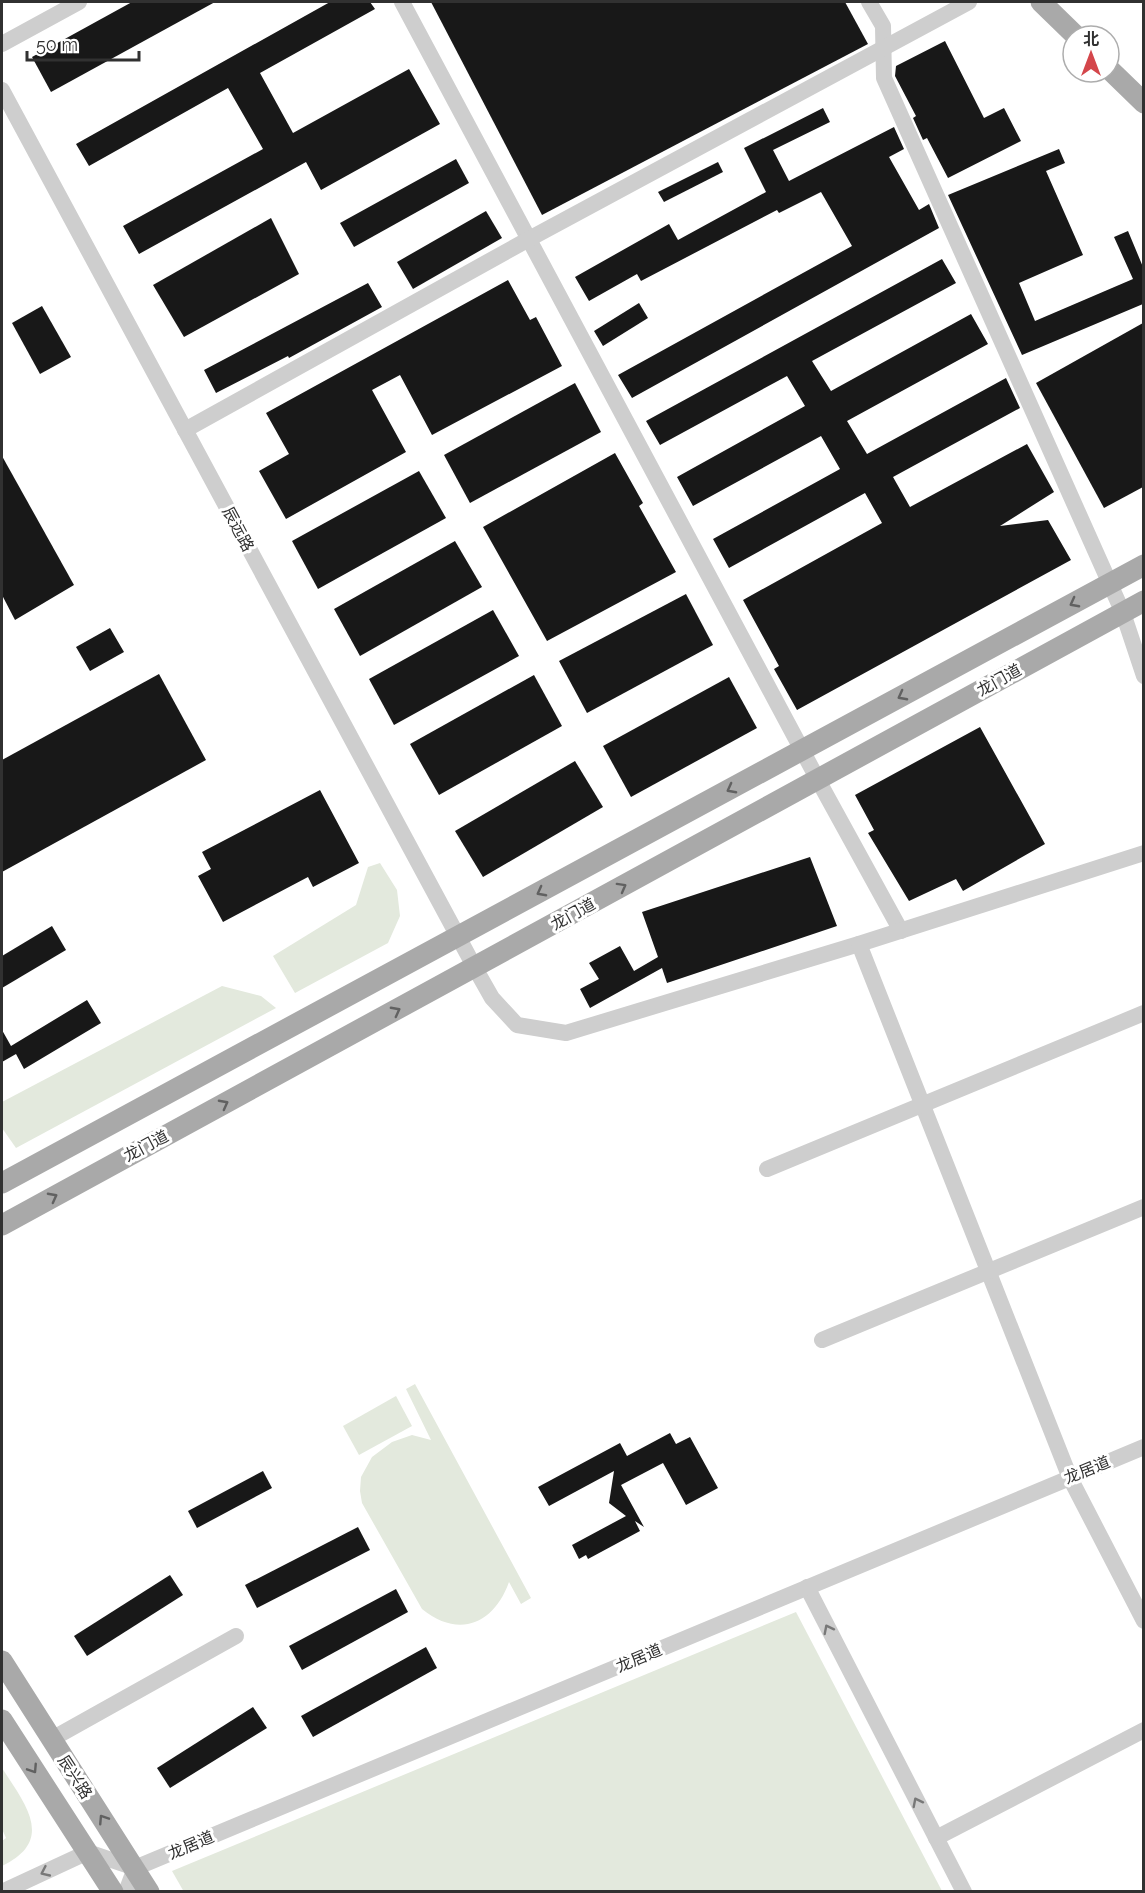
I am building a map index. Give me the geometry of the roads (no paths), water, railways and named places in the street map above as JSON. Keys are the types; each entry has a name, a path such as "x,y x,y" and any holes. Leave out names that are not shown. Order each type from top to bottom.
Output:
{"main road":[{"path":"1041,2 1064,24"},
{"path":"1121,81 1143,103"},
{"name":"龙门道","path":"4,1177 458,937 1143,565"},
{"name":"龙门道","path":"2,1225 1143,601"},
{"name":"辰兴路","path":"2,1662 149,1892"},
{"name":"辰兴路","path":"2,1720 113,1892"}],"street":[{"path":"2,44 79,2"},
{"path":"402,2 818,780 901,930"},
{"path":"868,2 883,26 884,78 1123,613 1143,676"},
{"path":"185,430 529,239 884,50 969,2"},
{"name":"辰远路","path":"2,90 475,968 492,998 517,1025 566,1033 859,944 1143,853"},
{"path":"859,944 1070,1478 1143,1622"},
{"path":"767,1169 1143,1013"},
{"path":"822,1340 1143,1207"},
{"name":"龙居道","path":"135,1868 1143,1448"},
{"path":"807,1587 964,1892"},
{"path":"50,1740 236,1636"},
{"path":"936,1838 1143,1730"},
{"path":"2,1892 88,1852 135,1868 126,1892"}]}
